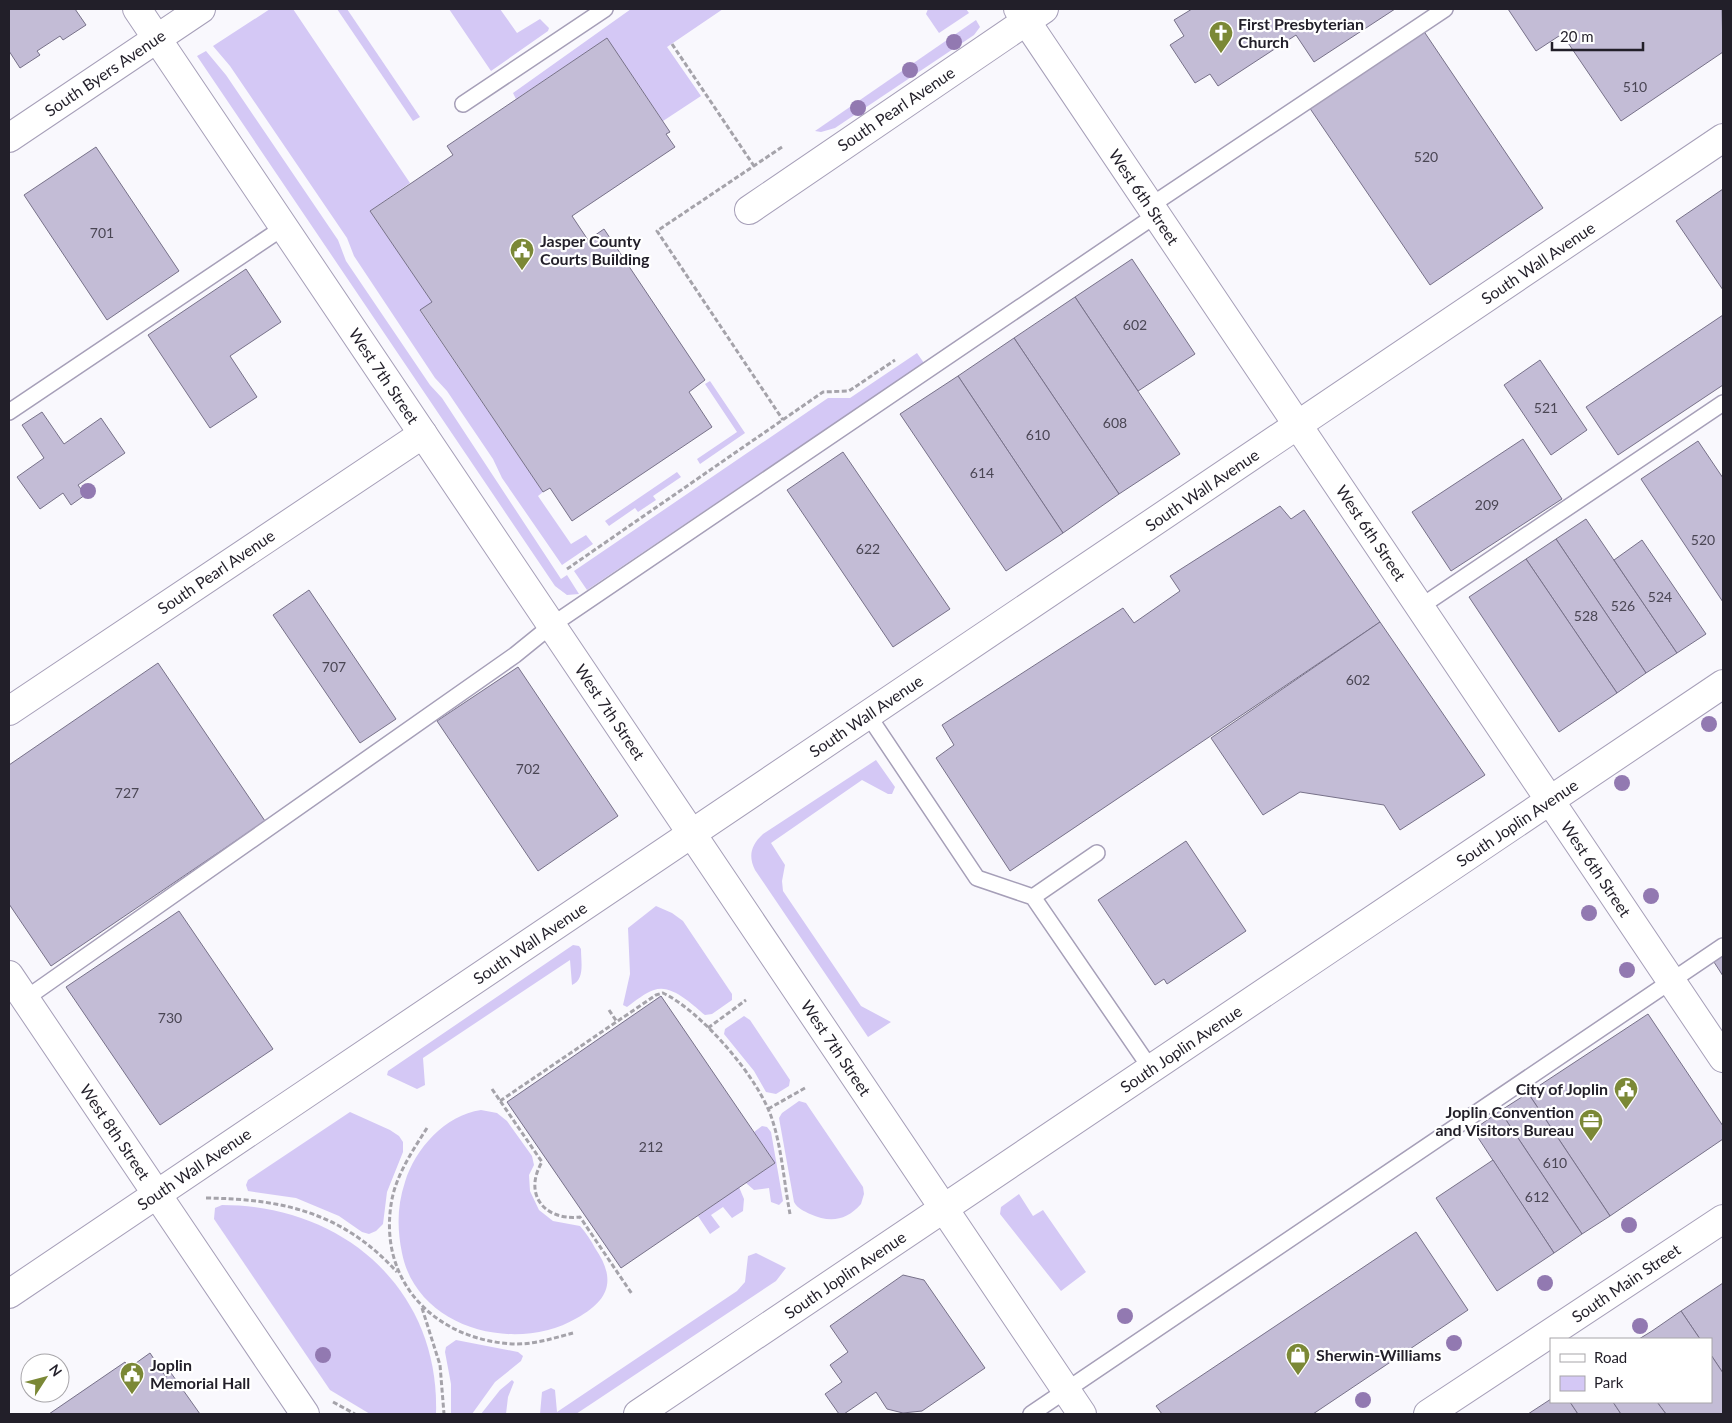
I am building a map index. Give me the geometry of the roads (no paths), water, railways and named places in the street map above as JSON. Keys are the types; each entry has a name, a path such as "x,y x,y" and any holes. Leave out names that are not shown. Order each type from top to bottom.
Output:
{"street":[{"name":"West 7th Street","path":"137,9 1082,1414"},
{"name":"South Byers Avenue","path":"9,138 201,9"},
{"name":"West 6th Street","path":"1029,13 1153,211 1299,424 1723,1058"},
{"name":"South Pearl Avenue","path":"749,210 1029,13"},
{"name":"South Wall Avenue","path":"9,1294 1723,138"},
{"name":"South Pearl Avenue","path":"9,711 422,434"},
{"name":"South Joplin Avenue","path":"638,1414 1723,684"},
{"name":"West 8th Street","path":"9,975 305,1414"},
{"name":"South Main Street","path":"1428,1414 1723,1219"}],"lane":[{"path":"464,104 605,9"},
{"path":"25,999 515,656 552,626 1445,9"},
{"path":"9,412 284,227"},
{"path":"1420,607 1723,403"},
{"path":"868,715 978,878 1034,897 1151,1069"},
{"path":"1034,897 1097,853"},
{"path":"1031,1414 1723,946"}],"place":[{"name":"First Presbyterian Church","path":"1221,54"},
{"name":"Jasper County Courts Building","path":"522,271"},
{"name":"City of Joplin","path":"1626,1110"},
{"name":"Joplin Convention and Visitors Bureau","path":"1591,1142"},
{"name":"Sherwin-Williams","path":"1298,1376"},
{"name":"Joplin Memorial Hall","path":"132,1395"}]}
